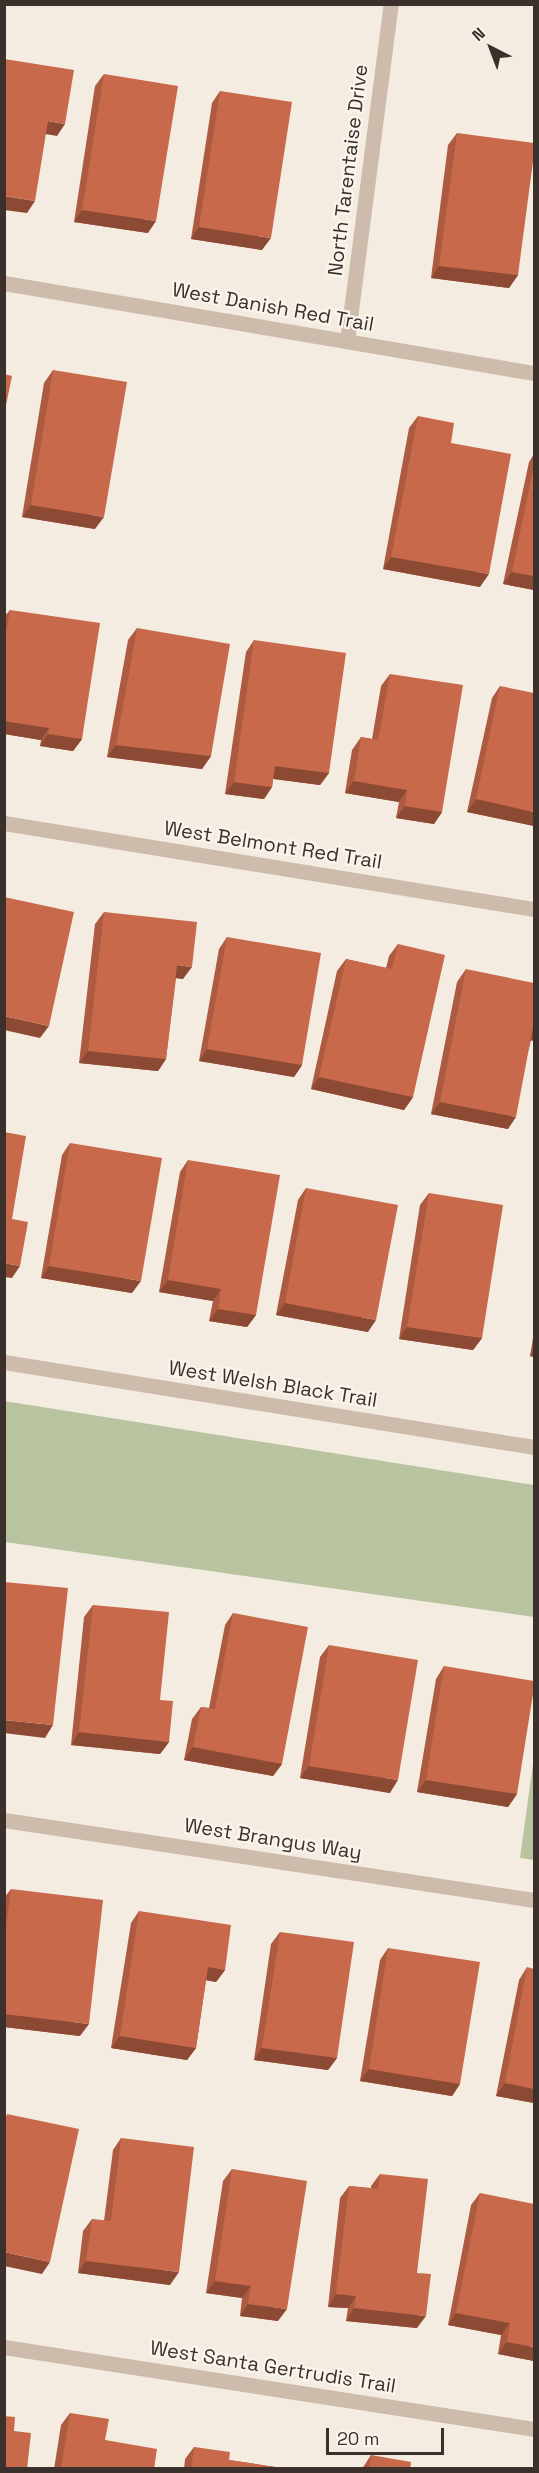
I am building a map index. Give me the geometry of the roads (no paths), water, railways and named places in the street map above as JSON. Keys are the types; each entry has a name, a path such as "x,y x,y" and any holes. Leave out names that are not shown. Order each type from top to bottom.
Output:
{"street":[{"name":"North Tarentaise Drive","path":"347,341 391,4"},
{"name":"West Danish Red Trail","path":"4,283 534,374"},
{"name":"West Belmont Red Trail","path":"4,823 534,909"},
{"name":"West Welsh Black Trail","path":"4,1362 534,1447"},
{"name":"West Brangus Way","path":"4,1820 534,1900"},
{"name":"West Santa Gertrudis Trail","path":"4,2347 534,2429"}]}
